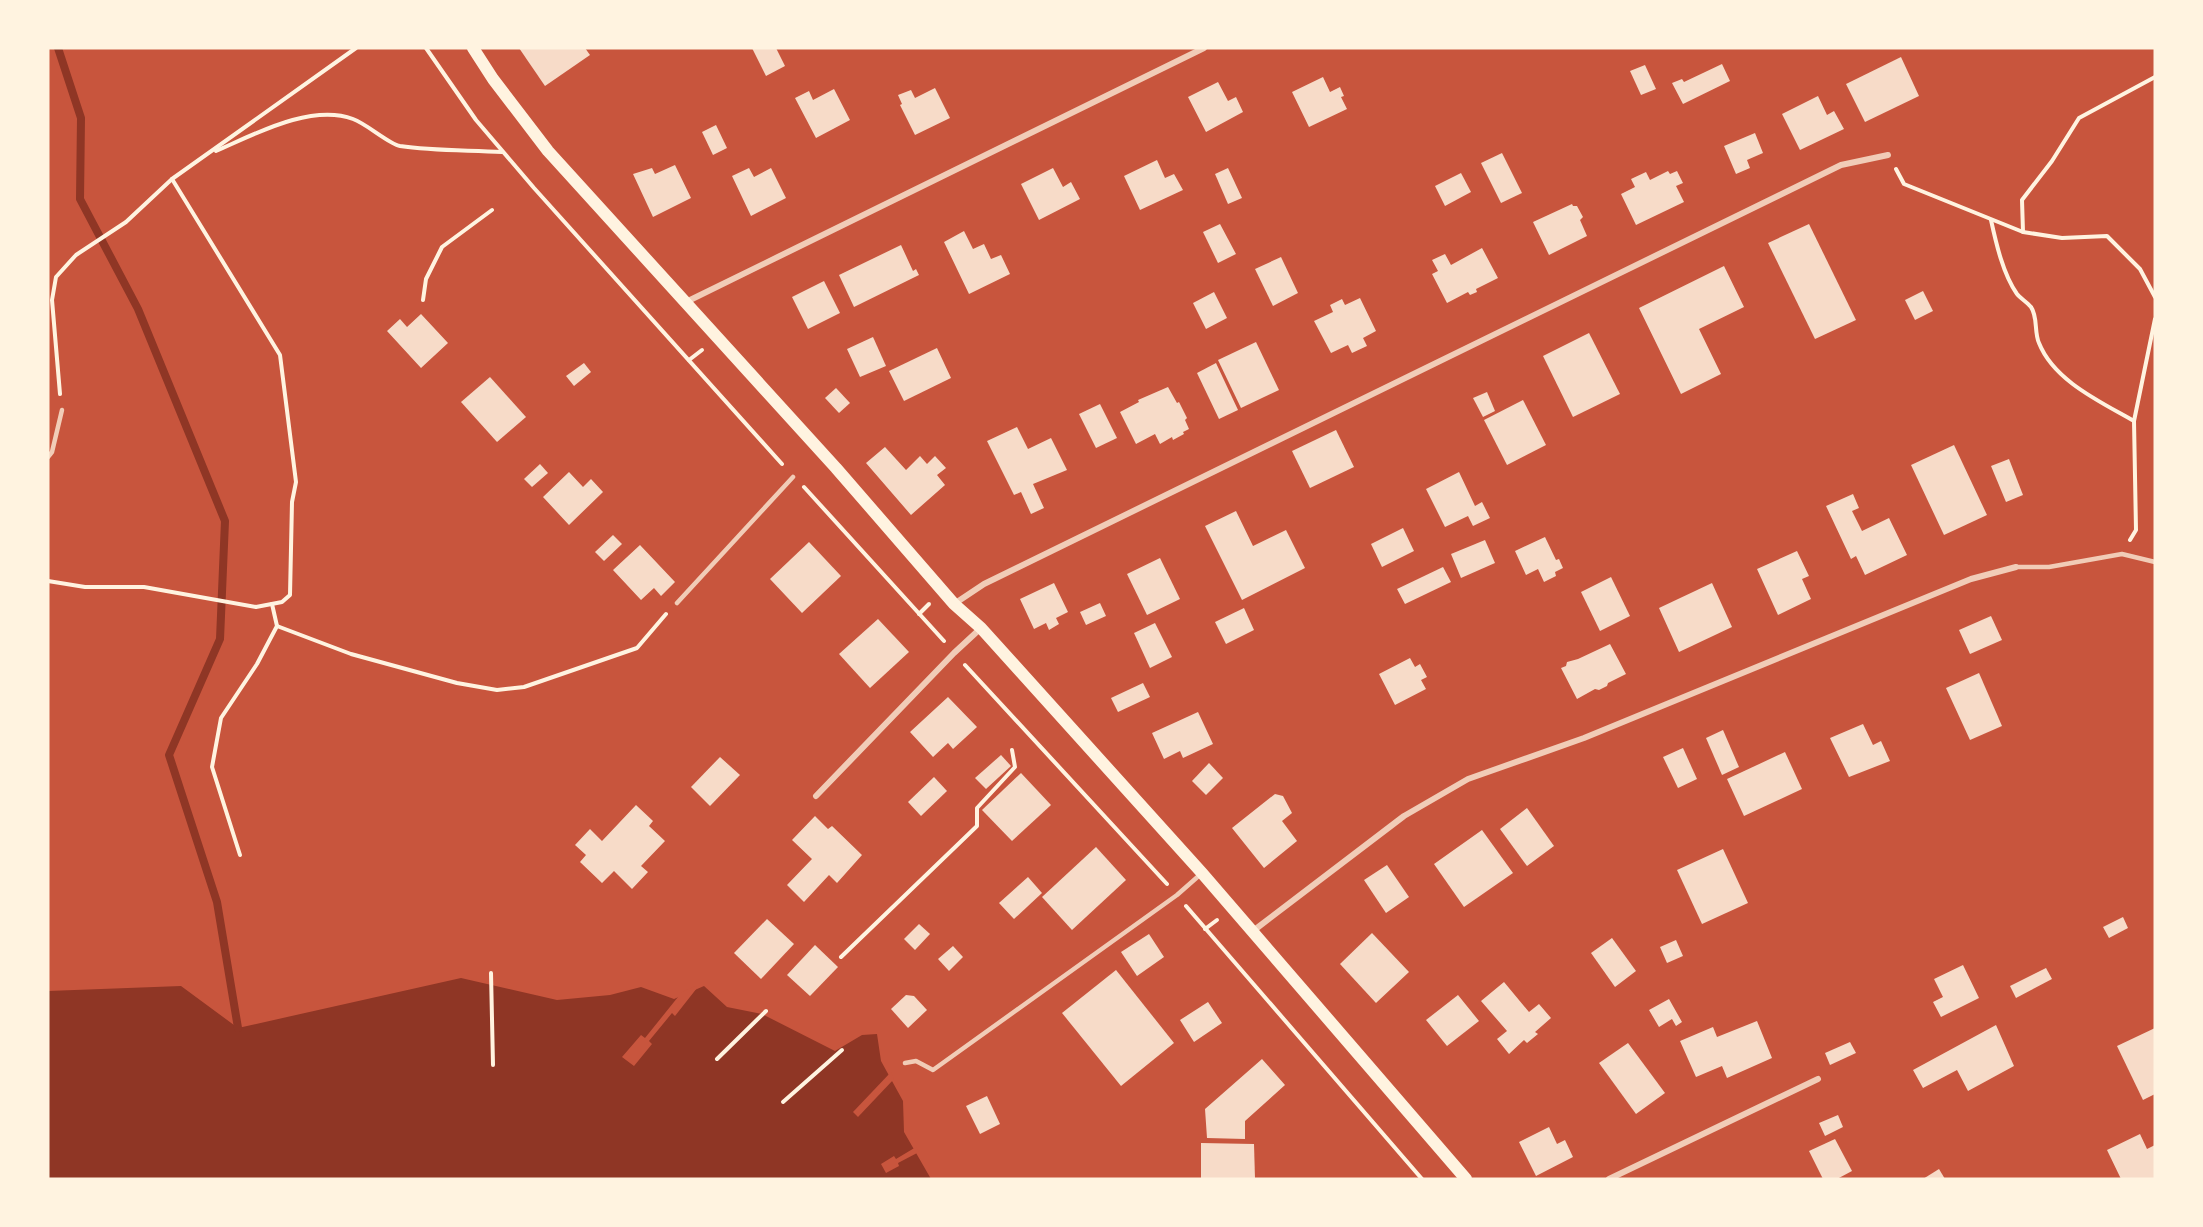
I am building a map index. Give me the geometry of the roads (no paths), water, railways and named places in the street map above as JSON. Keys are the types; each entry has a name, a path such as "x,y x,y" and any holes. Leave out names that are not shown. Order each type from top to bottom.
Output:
{"main road":[{"path":"473,48 493,79 548,151 686,302 954,604 981,628 1202,873 1466,1179"}],"street":[{"path":"686,302 1203,48"},
{"path":"954,604 984,584 1841,165 1888,155"},
{"path":"1252,931 1404,816 1468,779 1584,738 1971,579 2016,567"},
{"path":"816,796 981,628"},
{"path":"1609,1179 1818,1078"}],"lane":[{"path":"48,457 52,452 62,410"},
{"path":"677,603 793,477"},
{"path":"2016,567 2049,567 2122,554 2155,562"},
{"path":"905,1063 916,1060 933,1070 1177,895 1202,873"}],"waterway":[{"path":"58,48 81,118 80,199 138,309 225,521 220,639 169,755 217,902 238,1028"}]}
